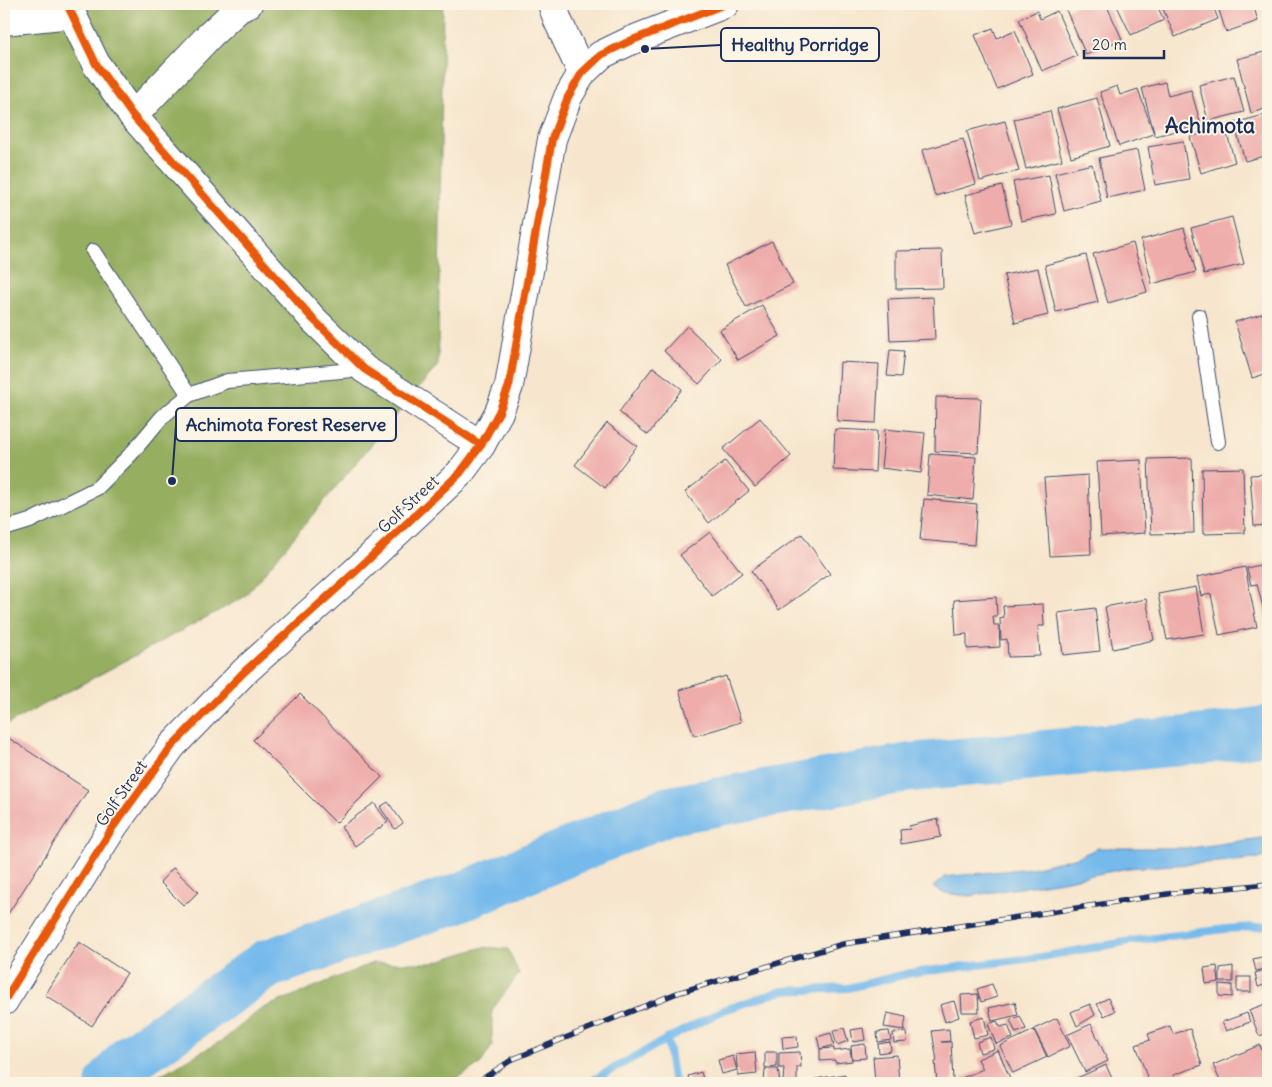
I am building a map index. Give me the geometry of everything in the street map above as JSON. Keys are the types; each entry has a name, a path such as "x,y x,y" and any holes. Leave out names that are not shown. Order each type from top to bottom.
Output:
{"street":[{"path":"133,116 210,35 238,9 248,4"},
{"path":"552,4 582,73"},
{"name":"Golf Street","path":"4,1001 113,827 172,746 244,672 355,572 460,473 481,445 499,412 509,386 552,139 568,97 582,73 602,55 630,41 725,4"},
{"path":"4,21 69,9 96,64 133,116 313,319 364,369 481,445"}],"lane":[{"path":"93,250 189,395"},
{"path":"1199,316 1218,442"},
{"path":"4,529 30,521 97,488 131,454 162,417 189,395 227,381 364,369"}],"green space":[{"path":"4,4 443,4 438,365 244,597 4,726"},
{"path":"483,947 508,949 519,974 492,1010 492,1046 481,1063 450,1083 148,1083 223,1040 261,1009 372,963 432,963"}],"water":[{"path":"1268,837 1268,857 1128,868 969,896 943,893 933,887 944,877 1032,868 1078,857 1098,848 1191,848"}],"building":[{"path":"1080,4 1106,4 1122,39 1086,55 1066,10"},
{"path":"1116,4 1156,4 1164,20 1131,35"},
{"path":"1161,4 1212,4 1218,19 1175,37"},
{"path":"1217,4 1253,4 1258,21 1226,32"},
{"path":"1037,11 1040,19 1057,11 1077,56 1042,71 1019,19"},
{"path":"993,28 997,38 1015,30 1033,74 997,89 975,35"},
{"path":"1268,51 1268,108 1251,113 1237,59"},
{"path":"1234,76 1244,112 1208,121 1199,85"},
{"path":"1165,82 1168,96 1191,90 1201,125 1155,136 1142,88"},
{"path":"1117,86 1120,95 1138,89 1154,134 1119,146 1100,92"},
{"path":"1097,98 1110,146 1071,157 1057,109"},
{"path":"1050,111 1062,160 1026,169 1014,119"},
{"path":"1268,114 1268,155 1245,161 1234,123"},
{"path":"1005,121 1019,171 980,181 967,131"},
{"path":"1225,127 1235,162 1201,173 1190,137"},
{"path":"963,139 976,184 935,196 922,150"},
{"path":"1183,141 1189,179 1155,185 1148,147"},
{"path":"1137,150 1145,190 1107,198 1099,158"},
{"path":"1092,164 1101,201 1064,211 1055,173"},
{"path":"1049,175 1056,214 1021,221 1013,182"},
{"path":"1002,186 1011,224 975,233 965,195"},
{"path":"1232,217 1244,264 1204,274 1191,228"},
{"path":"1184,228 1196,272 1152,284 1141,240"},
{"path":"772,241 793,284 746,307 725,265"},
{"path":"1133,243 1147,292 1108,303 1093,254"},
{"path":"942,250 943,288 896,289 896,251"},
{"path":"1086,255 1098,302 1056,312 1045,265"},
{"path":"1038,268 1048,315 1015,323 1004,275"},
{"path":"933,297 935,339 890,341 888,299"},
{"path":"762,305 780,336 738,360 720,330"},
{"path":"1268,312 1268,373 1252,378 1235,322"},
{"path":"687,326 722,359 699,384 664,351"},
{"path":"890,350 904,351 901,377 887,376"},
{"path":"840,362 879,364 876,423 837,421"},
{"path":"653,367 682,389 648,435 619,412"},
{"path":"936,397 981,398 978,453 935,451"},
{"path":"760,418 791,456 755,487 723,449"},
{"path":"607,423 637,446 605,488 575,465"},
{"path":"835,429 877,431 875,472 833,470"},
{"path":"885,429 925,433 921,473 881,468"},
{"path":"930,454 976,457 973,500 927,495"},
{"path":"1192,458 1194,533 1151,534 1148,459"},
{"path":"1141,460 1145,533 1101,536 1097,462"},
{"path":"725,461 749,491 709,523 685,492"},
{"path":"1243,468 1245,533 1203,534 1202,469"},
{"path":"1268,474 1268,525 1254,526 1250,475"},
{"path":"1088,475 1091,554 1050,556 1044,478"},
{"path":"924,499 977,504 974,545 920,540"},
{"path":"710,532 742,573 712,596 680,555"},
{"path":"802,534 830,574 779,610 751,571"},
{"path":"1268,563 1268,627 1257,584 1251,585 1247,568"},
{"path":"1245,567 1257,627 1219,635 1211,594 1201,596 1197,577"},
{"path":"1196,587 1204,634 1167,640 1158,594"},
{"path":"996,597 997,616 993,616 994,625 999,625 1000,647 967,649 967,634 956,635 954,600"},
{"path":"1146,599 1154,640 1113,649 1105,607"},
{"path":"1043,604 1044,626 1038,626 1040,656 1008,657 1007,639 1001,640 1000,618 1004,617 1003,606"},
{"path":"1095,608 1100,651 1063,655 1058,613"},
{"path":"726,676 741,722 694,736 679,690"},
{"path":"300,694 382,777 336,823 253,740"},
{"path":"4,735 88,790 4,920"},
{"path":"388,802 403,823 395,829 380,807"},
{"path":"374,803 388,822 355,846 341,827"},
{"path":"938,819 941,837 901,844 900,830 910,829 909,826"},
{"path":"173,868 198,892 184,906 160,882"},
{"path":"79,942 127,973 92,1026 45,995"},
{"path":"1266,956 1268,968 1256,971 1253,959"},
{"path":"1217,966 1219,982 1206,984 1204,968"},
{"path":"1233,966 1233,982 1220,982 1220,968"},
{"path":"1264,970 1267,984 1258,987 1255,973"},
{"path":"1237,977 1251,977 1251,992 1237,992"},
{"path":"992,984 997,997 981,1002 977,989"},
{"path":"1219,984 1232,985 1232,997 1219,996"},
{"path":"978,994 979,1012 962,1012 961,995"},
{"path":"1108,998 1115,1011 1104,1016 1097,1004"},
{"path":"954,1001 959,1017 945,1022 940,1005"},
{"path":"1015,1002 1018,1015 992,1021 989,1008"},
{"path":"1268,1003 1268,1033 1259,1036 1249,1010"},
{"path":"1090,1004 1095,1015 1077,1026 1071,1012"},
{"path":"887,1013 906,1017 904,1030 884,1027"},
{"path":"1247,1013 1250,1022 1226,1031 1222,1022"},
{"path":"1020,1016 1026,1029 1016,1033 1010,1020"},
{"path":"984,1017 988,1035 974,1038 970,1021"},
{"path":"1057,1018 1070,1046 1048,1057 1034,1029"},
{"path":"997,1021 1000,1027 1008,1025 1013,1038 996,1044 988,1024"},
{"path":"1091,1024 1108,1061 1085,1072 1067,1035"},
{"path":"1170,1026 1173,1034 1190,1029 1202,1065 1173,1075 1175,1080 1164,1083 1149,1083 1136,1045 1150,1040 1148,1034"},
{"path":"844,1028 848,1041 837,1045 833,1031"},
{"path":"863,1028 865,1040 853,1042 851,1030"},
{"path":"949,1029 950,1041 941,1042 951,1042 953,1081 937,1083 935,1062 937,1061 932,1031"},
{"path":"1034,1030 1047,1057 1013,1073 1000,1046"},
{"path":"889,1031 891,1040 878,1042 877,1032"},
{"path":"906,1032 907,1042 894,1043 893,1033"},
{"path":"831,1033 834,1045 820,1049 817,1037"},
{"path":"797,1036 798,1047 783,1049 782,1037"},
{"path":"991,1037 994,1049 980,1053 977,1042"},
{"path":"890,1042 891,1051 879,1053 878,1044"},
{"path":"865,1044 866,1058 852,1059 851,1046"},
{"path":"1260,1045 1268,1066 1268,1083 1221,1083 1213,1065"},
{"path":"834,1048 834,1051 850,1049 852,1061 835,1063 835,1060 820,1061 820,1049"},
{"path":"998,1050 1012,1083 964,1083 962,1078 983,1069 978,1059"},
{"path":"755,1052 757,1074 738,1076 736,1054"},
{"path":"765,1052 777,1052 777,1067 765,1068"},
{"path":"800,1052 801,1067 797,1067 797,1082 783,1082 784,1068 779,1068 779,1053"},
{"path":"897,1055 899,1083 875,1083 873,1057"},
{"path":"733,1056 737,1070 722,1074 718,1060"},
{"path":"1106,1065 1114,1083 1066,1083"},
{"path":"765,1069 778,1069 780,1083 764,1083"},
{"path":"701,1072 704,1083 690,1083 688,1076"},
{"path":"845,1074 846,1083 816,1083 815,1079"}],"waterway":[{"path":"110,1083 131,1058 267,964 458,898 667,811 907,768 1223,737 1268,730"},
{"path":"588,1083 724,1010 782,991 848,988 911,973 1041,957 1131,941 1225,929 1268,926"},
{"path":"667,1039 674,1083"}],"railway":[{"path":"476,1083 513,1059 677,993 843,944 1174,893 1268,884"}],"cycle path":[{"path":"67,4 96,64 133,116 313,319 364,369 481,445"},
{"path":"4,1001 113,827 172,746 244,672 355,572 460,473 481,445 499,412 509,386 552,139 568,97 582,73 601,55 630,41 725,4"}],"place":[{"name":"Healthy Porridge","path":"645,49"},
{"name":"Achimota Forest Reserve","path":"172,481"}],"district":[{"name":"Achimota","path":"1210,125"}]}
